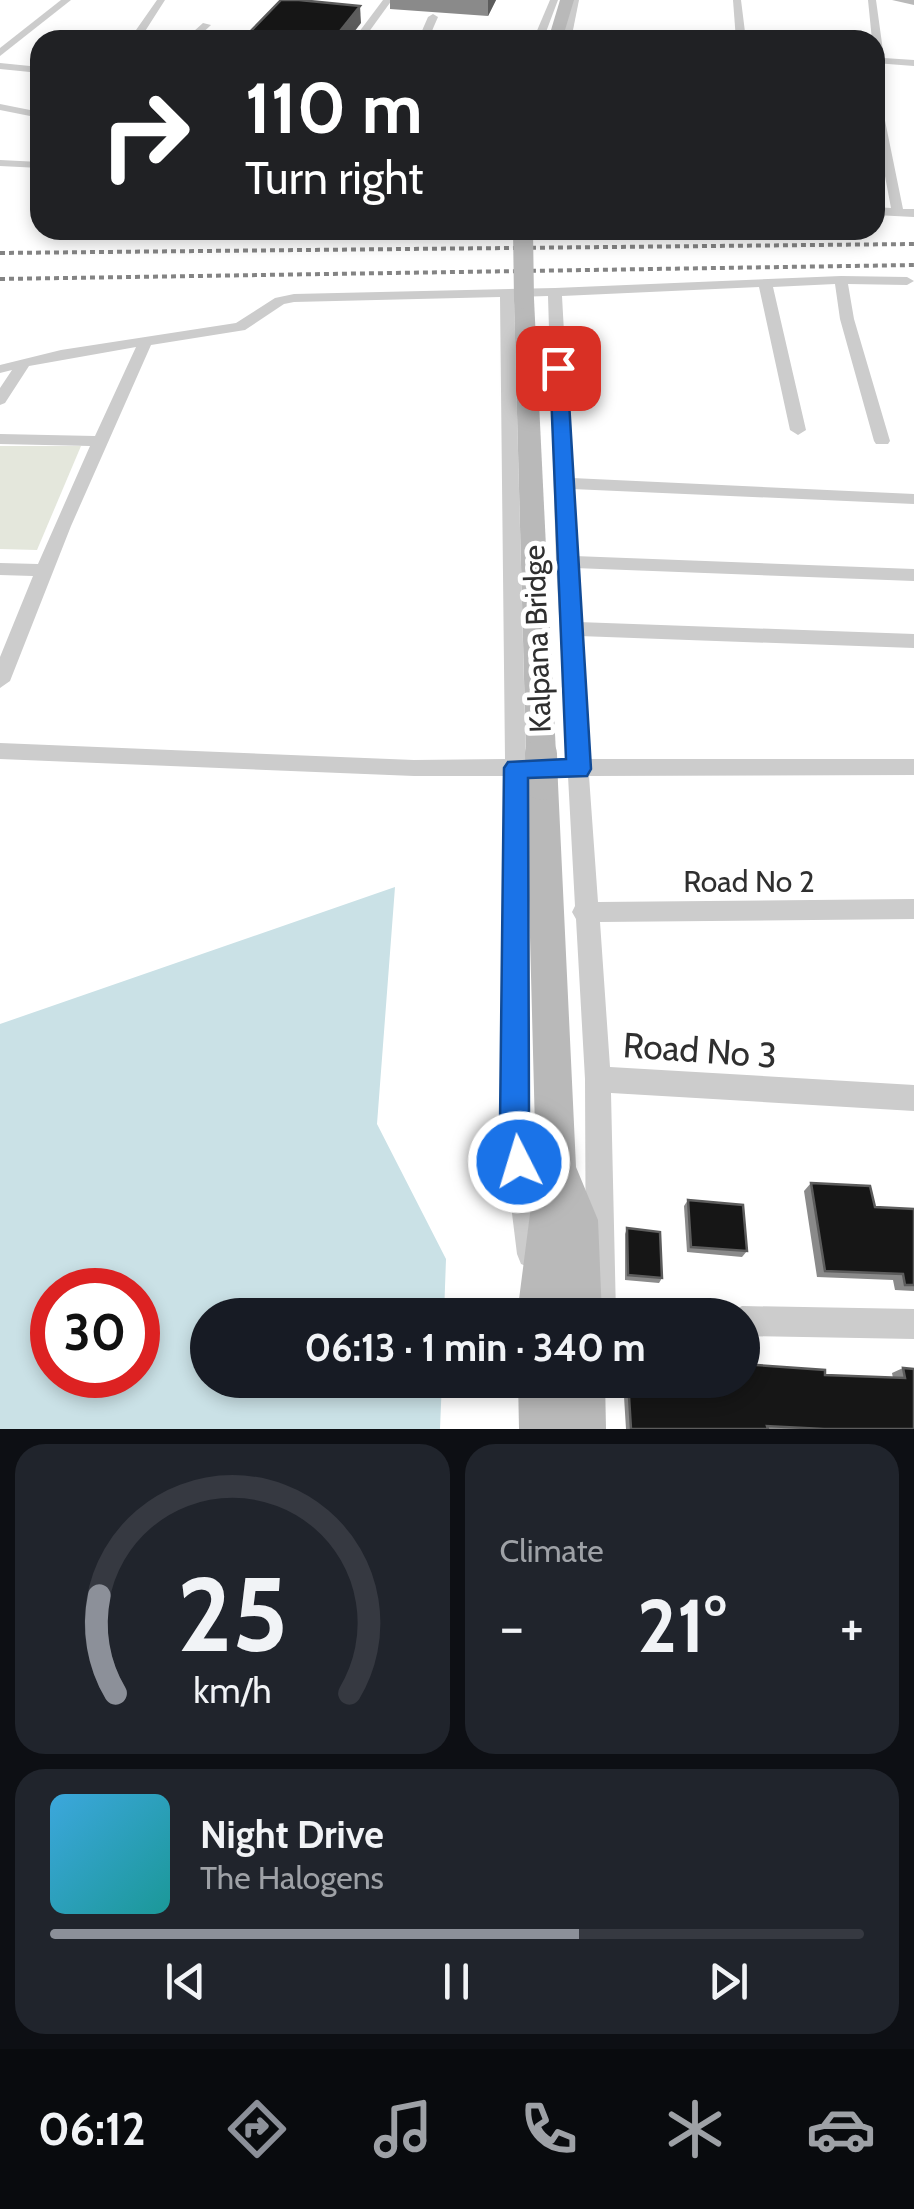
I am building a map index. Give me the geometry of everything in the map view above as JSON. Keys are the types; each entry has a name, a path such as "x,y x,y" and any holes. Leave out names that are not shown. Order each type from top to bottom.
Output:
{"main road":[{"path":"558,30 567,0"},
{"path":"899,0 914,1"},
{"name":"Kalpana Bridge","path":"522,240 516,296 533,769 556,1168"},
{"path":"541,1298 556,1168"},
{"path":"556,1168 577,1220 579,1298"},
{"path":"541,1398 542,1429"},
{"path":"583,1398 584,1429"}],"street":[{"path":"0,53 67,0"},
{"path":"141,30 160,0"},
{"path":"366,30 388,0"},
{"path":"542,30 554,0"},
{"path":"568,30 575,0"},
{"path":"737,0 739,30"},
{"path":"872,0 874,30"},
{"path":"427,30 433,17"},
{"path":"201,30 206,26"},
{"path":"885,61 914,63"},
{"path":"0,66 30,69"},
{"path":"0,107 30,113"},
{"path":"885,160 898,212"},
{"path":"0,163 30,164"},
{"path":"885,211 914,213"},
{"path":"841,280 847,319 882,442"},
{"path":"0,369 240,327 280,302 294,298 516,296 580,286 841,280 911,281 914,300"},
{"path":"765,283 798,430"},
{"path":"558,292 566,562 584,912 598,1079"},
{"path":"0,681 99,441 145,342"},
{"path":"0,400 24,363"},
{"path":"0,440 99,441"},
{"path":"564,483 914,500"},
{"path":"566,562 914,575"},
{"path":"0,569 44,570"},
{"path":"572,629 914,641"},
{"path":"0,751 533,769 914,767"},
{"path":"533,769 514,1124 537,1298"},
{"name":"Road No 2","path":"584,912 914,909"},
{"name":"Road No 3","path":"601,1298 598,1079 914,1098"},
{"path":"760,1321 914,1324"}],"shaded area":[{"path":"0,446 81,446 37,550 0,549"}],"water":[{"path":"395,887 377,1124 446,1259 445,1298 190,1298 190,1398 441,1398 440,1429 0,1429 0,1024"}],"building":[{"path":"281,0 360,6 341,30 252,30"},
{"path":"811,1183 870,1186 875,1207 914,1209 914,1285 905,1285 903,1274 825,1271"},
{"path":"688,1200 743,1205 747,1251 691,1247"},
{"path":"627,1228 660,1232 662,1278 628,1275"},
{"path":"760,1365 825,1370 825,1375 905,1378 903,1368 914,1369 914,1429 631,1429 629,1398 760,1398"}],"railway":[{"path":"0,253 914,244"},
{"path":"0,279 914,265"}],"route":[{"path":"519,1162 514,1124 516,768 579,769 558,368"}]}
